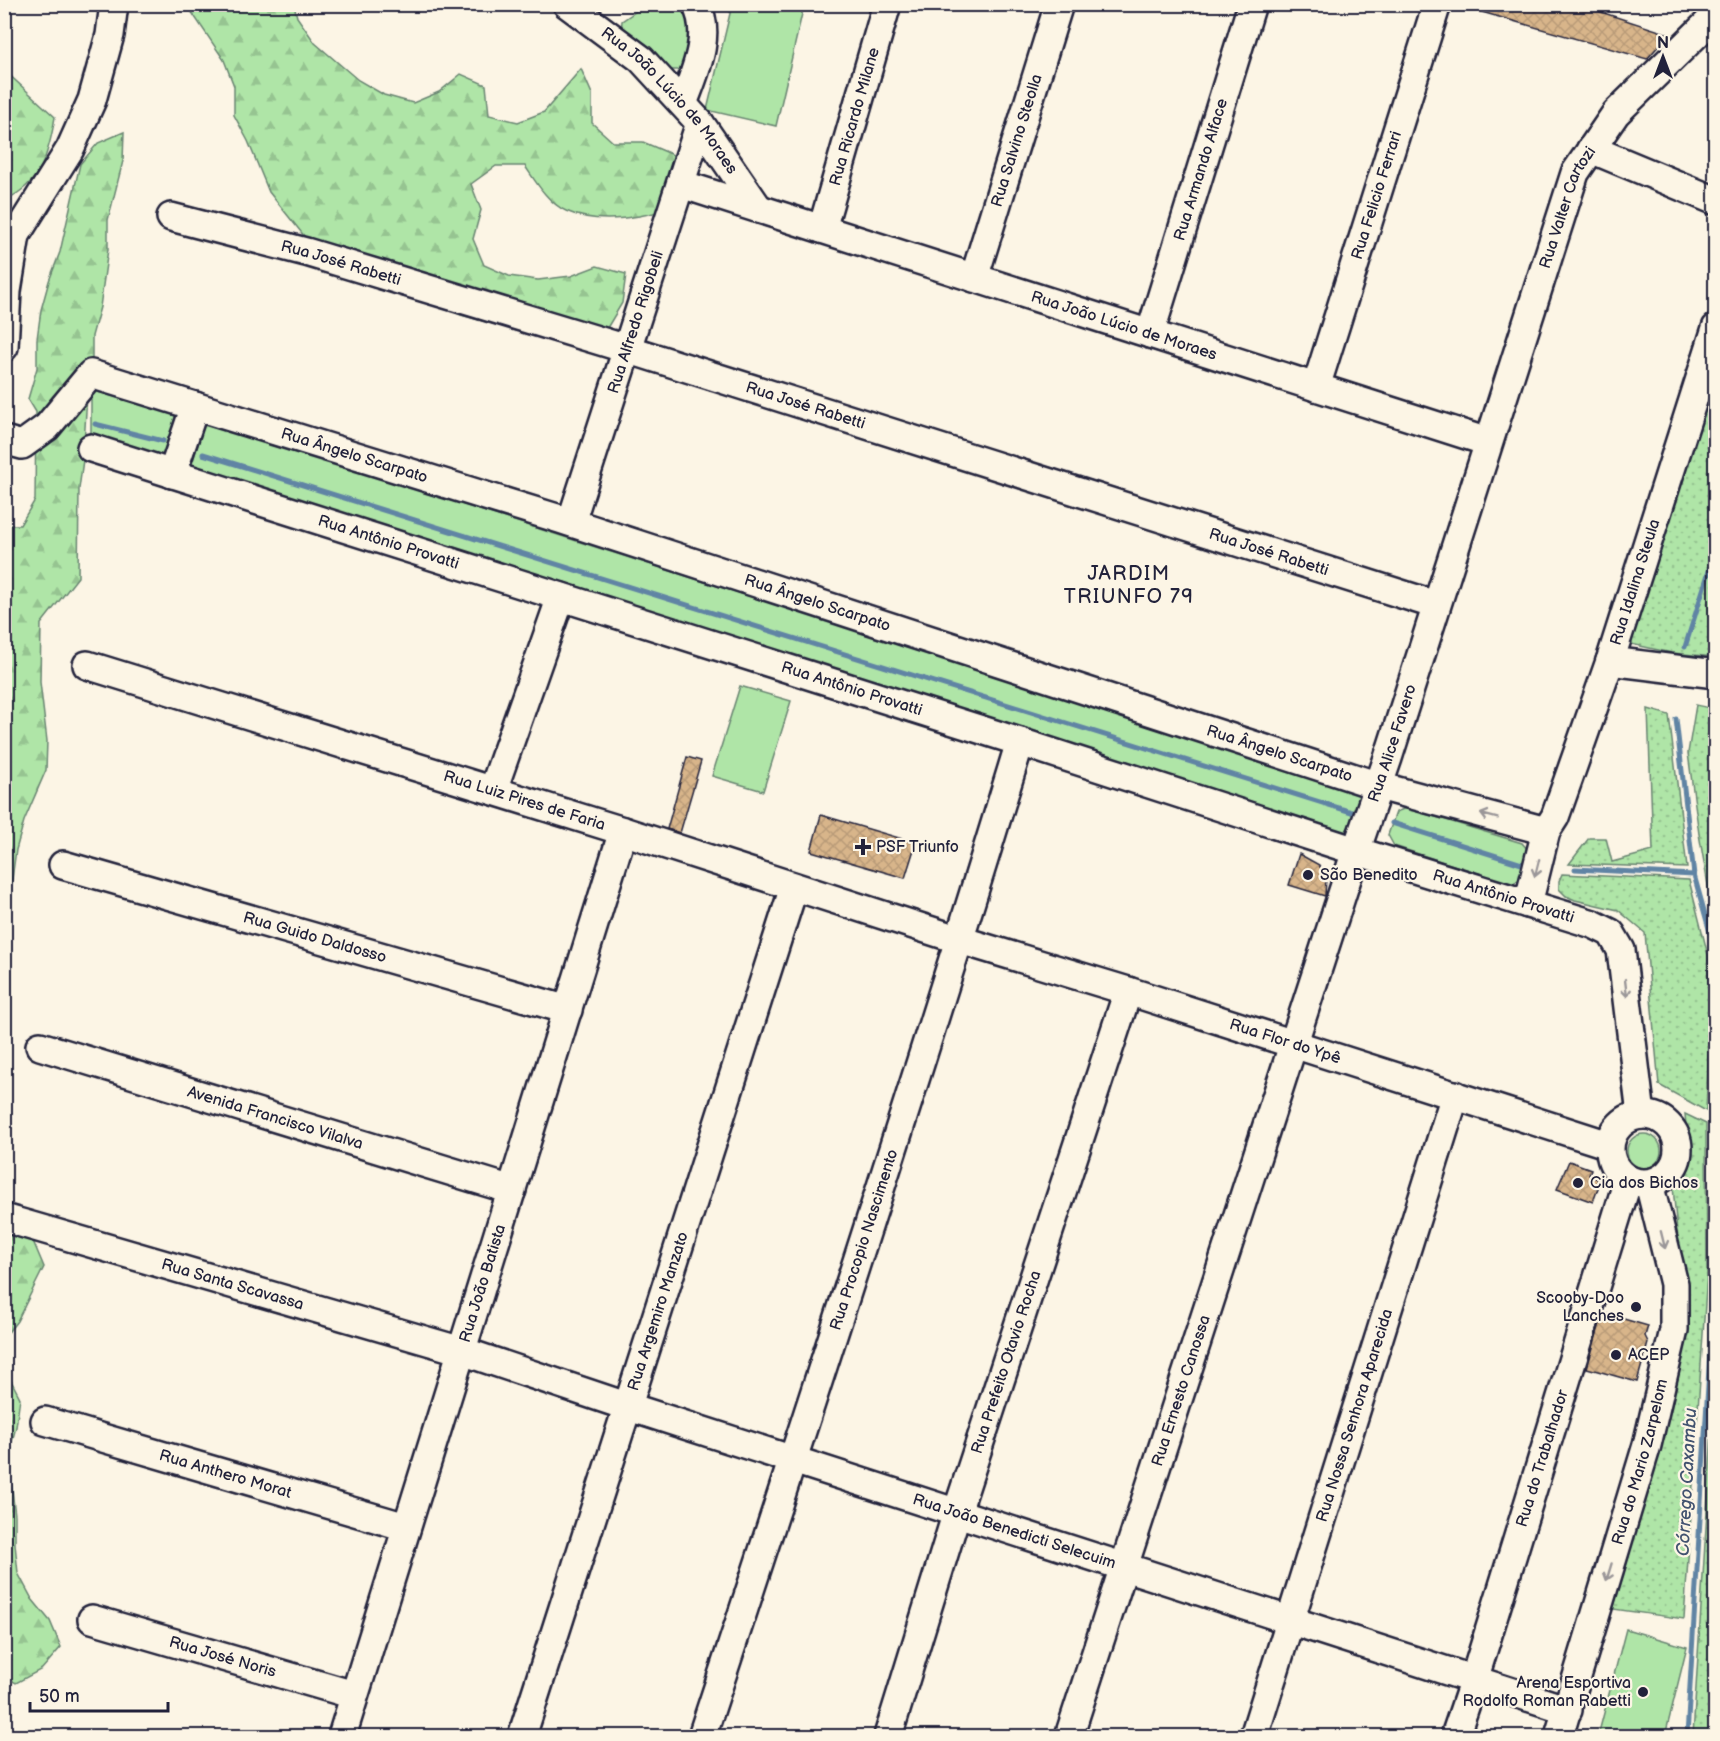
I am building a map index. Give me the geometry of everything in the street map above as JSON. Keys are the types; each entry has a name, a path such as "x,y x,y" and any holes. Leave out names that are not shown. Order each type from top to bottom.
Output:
{"street":[{"path":"4,347 7,291 16,236 70,149 92,100 110,35 114,4"},
{"name":"Rua Alfredo Rigobeli","path":"571,522 681,184 692,113 694,73 704,36 702,15 696,4"},
{"name":"Rua Ricardo Milane","path":"822,229 887,4"},
{"name":"Rua Salvino Steolla","path":"974,278 1059,4"},
{"name":"Rua Armando Alface","path":"1150,334 1252,4"},
{"name":"Rua Felicio Ferrari","path":"1316,387 1437,4"},
{"name":"Rua João Lúcio de Moraes","path":"580,7 641,59 692,113 759,209"},
{"name":"Rua Valter Cartozi","path":"1488,442 1575,173 1616,113 1716,15"},
{"path":"1591,149 1716,201"},
{"name":"Rua João Lúcio de Moraes","path":"681,184 1488,442"},
{"name":"Rua José Rabetti","path":"171,217 306,252 627,349 1436,605"},
{"name":"Rua Idalina Steula","path":"1528,904 1546,831 1555,817 1610,661 1716,328"},
{"name":"Rua Ângelo Scarpato","path":"4,440 22,445 47,427 91,374 571,522 1379,786 1546,831"},
{"path":"172,474 195,406"},
{"name":"Rua Alice Favero","path":"1294,1044 1488,442"},
{"name":"Rua Antônio Provatti","path":"91,448 1020,742 1356,851 1593,924 1611,933 1621,950 1641,1114"},
{"path":"493,790 561,597"},
{"path":"1610,661 1716,674"},
{"name":"Rua Luiz Pires de Faria","path":"87,665 493,790 960,940"},
{"name":"Rua Procopio Nascimento","path":"702,1737 960,940 1020,742"},
{"name":"Rua João Batista","path":"342,1737 623,831"},
{"name":"Rua Guido Daldosso","path":"63,865 568,1010"},
{"name":"Rua Argemiro Manzato","path":"522,1737 626,1406 794,887"},
{"name":"Rua Flor do Ypê","path":"960,940 1128,991 1609,1145"},
{"name":"Rua Prefeito Otavio Rocha","path":"888,1737 957,1512 1128,991"},
{"name":"Rua Ernesto Canossa","path":"1069,1737 1294,1044"},
{"name":"Avenida Francisco Vilalva","path":"40,1046 512,1190"},
{"name":"Rua Nossa Senhora Aparecida","path":"1254,1737 1455,1095"},
{"path":"1641,1114 1661,1119 1670,1126 1676,1135 1678,1155 1668,1174 1639,1181 1620,1174 1613,1165 1609,1145 1617,1128 1632,1117 1641,1114"},
{"name":"Rua do Trabalhador","path":"1455,1737 1639,1181"},
{"name":"Rua do Mario Zarpelom","path":"1559,1737 1647,1445 1674,1330 1674,1284 1639,1181"},
{"name":"Rua Santa Scavassa","path":"4,1218 462,1351"},
{"name":"Rua João Benedicti Selecuim","path":"462,1351 1568,1710"},
{"name":"Rua Anthero Morat","path":"45,1422 406,1527"},
{"name":"Rua José Noris","path":"92,1619 354,1695"}],"green space":[{"path":"187,5 294,5 297,17 315,43 358,80 384,95 413,103 439,92 461,74 486,85 489,115 518,122 544,112 581,69 592,94 592,123 613,142 643,142 697,169 711,194 659,212 601,219 566,211 554,203 543,192 525,166 496,166 471,184 481,210 473,239 484,265 509,276 538,280 571,276 597,266 626,274 622,303 607,328 578,335 519,331 461,315 436,304 378,289 327,255 305,237 269,192 248,141 234,115 234,86 224,60"},
{"path":"645,5 686,5 694,24 684,66 678,70 665,70 621,32 622,21"},
{"path":"732,5 804,5 776,126 707,110"},
{"path":"4,70 55,117 46,155 35,176 17,193 5,200"},
{"path":"124,132 123,161 108,220 108,249 100,307 92,336 92,365 87,395 79,489 78,577 41,624 40,682 47,741 46,770 24,821 16,850 12,879 5,899 5,525 20,525 35,500 36,412 28,399 37,368 37,339 41,310 60,252 80,164 98,143"},
{"path":"1715,358 1715,657 1672,653 1622,642"},
{"path":"91,390 178,415 165,459 91,435"},
{"path":"205,422 1361,792 1358,814 1345,832 191,467"},
{"path":"740,686 791,701 763,791 712,776"},
{"path":"1696,705 1715,709 1715,925 1688,753"},
{"path":"1648,709 1669,715 1687,868 1569,864 1589,838 1606,838 1612,862 1653,851"},
{"path":"1406,808 1522,843 1529,851 1520,879 1512,884 1394,846 1388,835 1396,812"},
{"path":"1562,874 1689,880 1708,955 1710,1017 1706,1111 1659,1085 1645,933 1618,910 1566,896 1559,889"},
{"path":"1685,1114 1706,1124 1707,1274 1684,1619 1613,1609 1663,1441 1683,1347 1682,1290 1673,1186 1689,1164"},
{"path":"1644,1134 1656,1139 1661,1151 1656,1163 1644,1168 1632,1163 1627,1151 1632,1139"},
{"path":"5,1227 33,1241 44,1267 17,1321 5,1336"},
{"path":"4,1367 20,1398 16,1427 8,1456 15,1515 18,1573 32,1599 50,1621 61,1647 42,1669 16,1683 4,1676"},
{"path":"1715,1383 1715,1736 1693,1736"},
{"name":"Arena Esportiva Rodolfo Roman Rabetti","path":"1626,1629 1687,1647 1665,1736 1598,1736"}],"building":[{"path":"1472,4 1576,4 1669,34 1647,59 1471,9"},
{"path":"687,757 701,761 680,833 667,829"},
{"name":"PSF Triunfo","path":"821,815 916,843 905,878 811,851"},
{"name":"São Benedito","path":"1299,854 1319,865 1326,878 1325,896 1289,885"},
{"name":"Cia dos Bichos","path":"1569,1161 1591,1169 1589,1175 1598,1179 1596,1187 1598,1188 1593,1202 1557,1189"},
{"name":"ACEP","path":"1603,1313 1648,1326 1645,1336 1648,1342 1637,1382 1587,1368"}],"waterway":[{"path":"95,424 163,441"},
{"path":"203,454 1358,814"},
{"name":"Córrego Caxambu","path":"1685,647 1716,549"},
{"name":"Córrego Caxambu","path":"1676,719 1694,875 1713,943 1716,967"},
{"path":"1392,823 1525,865"},
{"path":"1575,869 1694,875"},
{"name":"Córrego Caxambu","path":"1687,1736 1715,1268 1716,1194"}],"place":[{"name":"PSF Triunfo","path":"863,847"},
{"name":"São Benedito","path":"1308,875"},
{"name":"Cia dos Bichos","path":"1578,1183"},
{"name":"Scooby-Doo Lanches","path":"1636,1307"},
{"name":"ACEP","path":"1616,1355"},
{"name":"Arena Esportiva Rodolfo Roman Rabetti","path":"1643,1692"}],"district":[{"name":"JARDIM TRIUNFO 79","path":"1129,586"}]}
